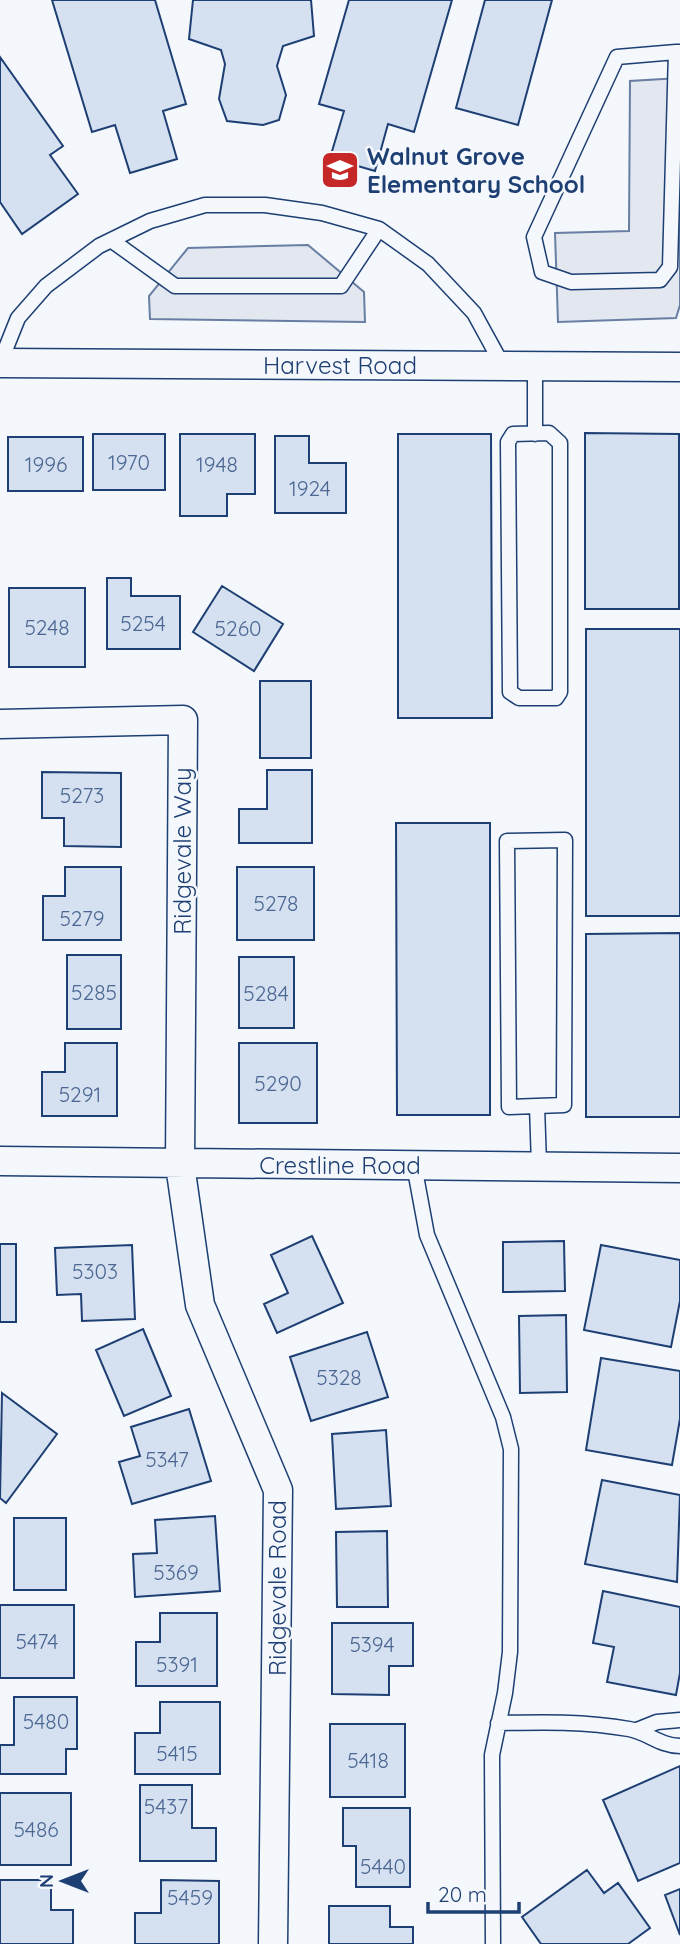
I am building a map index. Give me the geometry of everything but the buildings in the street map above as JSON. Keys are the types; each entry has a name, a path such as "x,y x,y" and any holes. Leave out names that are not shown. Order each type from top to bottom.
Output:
{"street":[{"name":"Harvest Road","path":"0,363 680,367"},
{"name":"Ridgevale Way","path":"0,724 183,720 180,1165"},
{"name":"Crestline Road","path":"0,1161 180,1165 539,1165 680,1168"},
{"name":"Ridgevale Road","path":"180,1165 200,1305 278,1490 273,1944"}],"lane":[{"path":"678,52 670,267 660,280 571,282 542,272 534,237 617,57 678,52"},
{"path":"0,363 18,318 46,286 99,246 150,221 205,205 265,205 322,213 379,229 428,264 474,313 503,366"},
{"path":"111,240 175,286 341,286 379,229"},
{"path":"535,366 535,434"},
{"path":"549,433 560,443 560,692 556,698 519,698 510,692 508,442 513,434 535,434 549,433"},
{"path":"565,840 564,1105 537,1106 509,1107 507,841 565,840"},
{"path":"537,1106 539,1165"},
{"path":"414,1165 427,1235 503,1417 511,1449 510,1652 492,1755 493,1944"},
{"path":"637,1730 657,1722 680,1720"},
{"path":"498,1723 565,1721 637,1730 654,1741 680,1746"}],"shaded area":[{"path":"680,78 680,305 676,318 558,322 555,233 629,231 630,81"},
{"path":"308,245 364,292 365,322 150,319 149,296 188,248"}],"place":[{"name":"Walnut Grove Elementary School","path":"340,170"}]}
